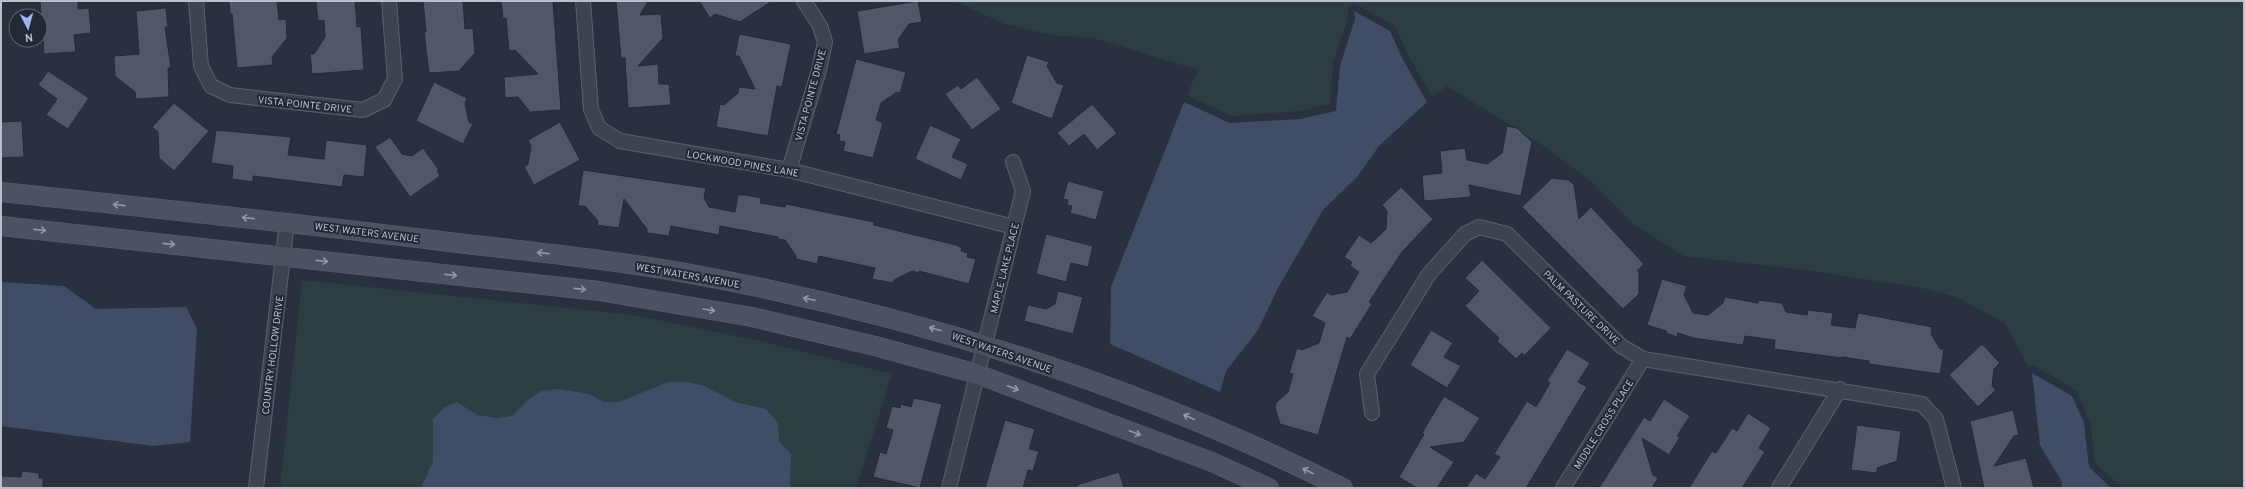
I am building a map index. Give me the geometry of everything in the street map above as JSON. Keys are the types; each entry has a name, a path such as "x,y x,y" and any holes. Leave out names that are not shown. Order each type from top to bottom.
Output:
{"street":[{"name":"VISTA POINTE DRIVE","path":"196,1 201,66 211,86 230,95 363,110 384,100 395,80 389,1"},
{"name":"LOCKWOOD PINES LANE","path":"583,1 591,109 599,128 620,141 789,170 1014,227"},
{"name":"VISTA POINTE DRIVE","path":"789,170 819,70 825,42 820,26 804,1"},
{"name":"MAPLE LAKE PLACE","path":"948,488 977,374 986,346 1023,191 1014,162"},
{"name":"WEST WATERS AVENUE","path":"1,192 287,222 577,257 690,274 837,305 938,330 1179,413 1286,460 1343,488"},
{"name":"COUNTRY HOLLOW DRIVE","path":"256,488 287,222"},
{"path":"1,226 599,291 752,317 875,346 977,374 1212,462 1269,488"},
{"name":"PALM PASTURE DRIVE","path":"1372,413 1368,374 1430,274 1465,234 1479,227 1507,234 1621,346 1643,359 1840,389 1922,404 1936,419 1954,488"},
{"name":"MIDDLE CROSS PLACE","path":"1563,488 1643,359"},
{"path":"1779,488 1840,389"}],"shaded area":[{"path":"955,1 2244,1 2244,488 2123,488 2095,463 2090,423 2077,391 2035,366 2028,366 2005,323 1956,297 1922,288 1806,270 1684,256 1634,225 1592,182 1545,147 1447,86 1432,97 1408,55 1395,26 1357,5 1353,4 1348,8 1348,18 1333,63 1330,104 1299,111 1231,116 1187,95 1198,70 1094,38 1052,35 1005,24"},
{"path":"302,280 634,315 764,342 892,374 856,488 280,488"}],"water":[{"path":"1354,11 1390,31 1402,58 1427,102 1379,146 1357,177 1323,210 1278,288 1258,330 1226,371 1220,392 1110,344 1111,287 1184,102 1230,123 1300,119 1336,111 1340,66 1355,19"},
{"path":"1,282 64,286 96,309 186,307 197,329 190,442 153,446 1,426"},
{"path":"2032,373 2072,396 2084,423 2089,467 2111,488 2062,488 2062,482 2040,445"},
{"path":"668,382 688,382 704,386 735,402 766,409 778,423 779,441 791,454 790,488 421,488 433,462 433,419 445,407 457,402 477,415 497,418 512,416 530,398 542,391 560,389 589,394 604,402 619,402"}],"building":[{"path":"40,1 78,1 78,9 89,8 91,33 74,35 76,52 44,54 44,48 48,48 48,8 41,8"},
{"path":"229,1 277,1 279,20 286,19 287,38 272,57 273,65 237,68 232,14 230,14"},
{"path":"316,1 355,1 357,27 361,26 364,70 312,74 310,54 314,54 325,37 324,20 318,21"},
{"path":"423,1 463,1 465,29 473,28 475,53 459,71 429,73 424,32 426,32"},
{"path":"501,1 553,1 561,110 530,112 518,97 505,98 504,77 538,74 515,50 509,51 506,18 503,19"},
{"path":"616,1 648,1 640,15 661,14 663,38 638,66 658,64 659,84 669,84 671,105 628,108 625,58 621,58"},
{"path":"699,1 772,1 740,22 715,14 710,18"},
{"path":"918,1 922,22 909,24 898,40 900,48 864,54 857,11"},
{"path":"166,8 168,27 165,27 171,68 168,68 169,97 136,99 135,92 115,76 114,56 139,54 136,11"},
{"path":"739,34 791,44 782,87 777,86 768,136 716,127 720,104 724,105 738,93 739,87 755,89 739,56 735,56"},
{"path":"1027,55 1049,62 1047,66 1057,83 1064,85 1052,119 1011,103"},
{"path":"856,59 906,72 900,93 897,92 881,103 876,120 883,123 873,158 843,151 845,142 839,141 840,135 836,134"},
{"path":"48,71 89,98 68,129 46,115 57,99 38,85"},
{"path":"977,77 1001,109 972,130 945,94 958,85 961,89"},
{"path":"434,82 467,98 465,104 469,122 473,124 463,144 416,121"},
{"path":"174,103 209,131 174,171 159,158 158,132 152,127"},
{"path":"1092,104 1117,133 1097,150 1084,134 1069,146 1057,133"},
{"path":"22,121 24,157 1,158 1,122"},
{"path":"560,122 580,160 534,185 524,167 528,164 531,146 528,140"},
{"path":"930,125 961,139 952,157 968,164 961,180 915,159"},
{"path":"1507,126 1517,128 1532,142 1521,196 1469,185 1471,197 1424,201 1422,175 1442,173 1440,151 1465,148 1467,160 1487,164 1502,153"},
{"path":"216,130 291,137 288,155 324,159 326,140 367,145 364,177 344,175 342,187 253,176 253,182 232,179 233,166 211,163"},
{"path":"390,137 402,154 412,156 423,148 439,170 437,171 440,176 410,197 375,147"},
{"path":"583,170 706,188 704,198 709,207 735,212 738,195 745,195 761,198 760,203 785,207 786,204 874,222 874,225 956,245 962,248 961,251 968,253 967,257 976,259 969,284 919,271 919,273 912,271 894,280 893,283 872,279 875,268 819,256 817,264 796,259 796,256 785,240 778,239 778,237 720,226 719,235 671,226 669,236 647,233 647,229 624,199 619,228 597,225 598,221 585,206 578,206"},
{"path":"1552,178 1569,180 1574,185 1579,219 1591,207 1644,264 1637,271 1639,271 1639,294 1623,309 1522,207"},
{"path":"1068,181 1104,191 1096,220 1070,213 1072,206 1067,205 1068,200 1063,199"},
{"path":"1401,187 1433,219 1402,252 1369,302 1372,304 1350,339 1347,337 1318,435 1280,424 1275,408 1276,403 1288,392 1293,374 1289,373 1297,348 1302,350 1319,343 1325,323 1312,316 1327,292 1331,295 1347,292 1359,272 1350,266 1352,262 1344,257 1359,235 1371,243 1386,229 1387,211 1382,205"},
{"path":"1046,234 1093,246 1088,267 1071,263 1066,282 1036,274"},
{"path":"1482,260 1551,328 1524,356 1522,353 1516,359 1497,341 1499,338 1465,306 1479,291 1465,278"},
{"path":"1662,279 1687,286 1684,295 1693,313 1708,315 1723,303 1725,297 1758,303 1758,300 1782,303 1786,312 1807,315 1808,310 1833,313 1831,325 1855,328 1858,313 1932,327 1931,334 1940,349 1944,349 1940,374 1869,364 1869,361 1774,349 1775,340 1745,336 1743,345 1693,338 1678,333 1677,337 1666,333 1666,331 1647,325"},
{"path":"1058,291 1083,297 1073,334 1024,321 1028,305 1046,309 1055,304"},
{"path":"1431,330 1453,343 1444,357 1461,366 1447,388 1410,365"},
{"path":"1982,344 2000,363 1994,369 1992,386 1996,390 1978,407 1949,375"},
{"path":"1567,349 1590,363 1578,382 1587,387 1526,488 1466,488 1476,473 1485,479 1500,457 1494,454 1527,401 1536,407 1550,383 1547,381"},
{"path":"1444,396 1480,418 1464,442 1430,447 1454,462 1437,488 1417,488 1399,477 1424,434 1422,433"},
{"path":"914,398 942,404 920,488 873,477 880,452 886,454 893,430 886,428 892,406 900,408 901,404 911,407"},
{"path":"1664,399 1690,416 1677,436 1680,437 1669,455 1642,438 1653,475 1658,478 1652,488 1599,488 1644,417 1650,421"},
{"path":"2013,410 2019,435 2014,436 1994,466 2026,458 2034,488 1984,488 1970,421"},
{"path":"1748,413 1771,428 1759,448 1765,452 1742,488 1689,488 1712,451 1716,453 1732,428 1737,431"},
{"path":"1005,420 1035,429 1029,449 1039,451 1033,471 1028,470 1023,488 985,488"},
{"path":"1857,425 1901,431 1897,461 1877,468 1877,473 1851,470"},
{"path":"22,471 39,473 39,478 43,478 43,488 1,488 1,476 21,477"},
{"path":"1119,472 1124,488 1077,488 1077,485"}]}
